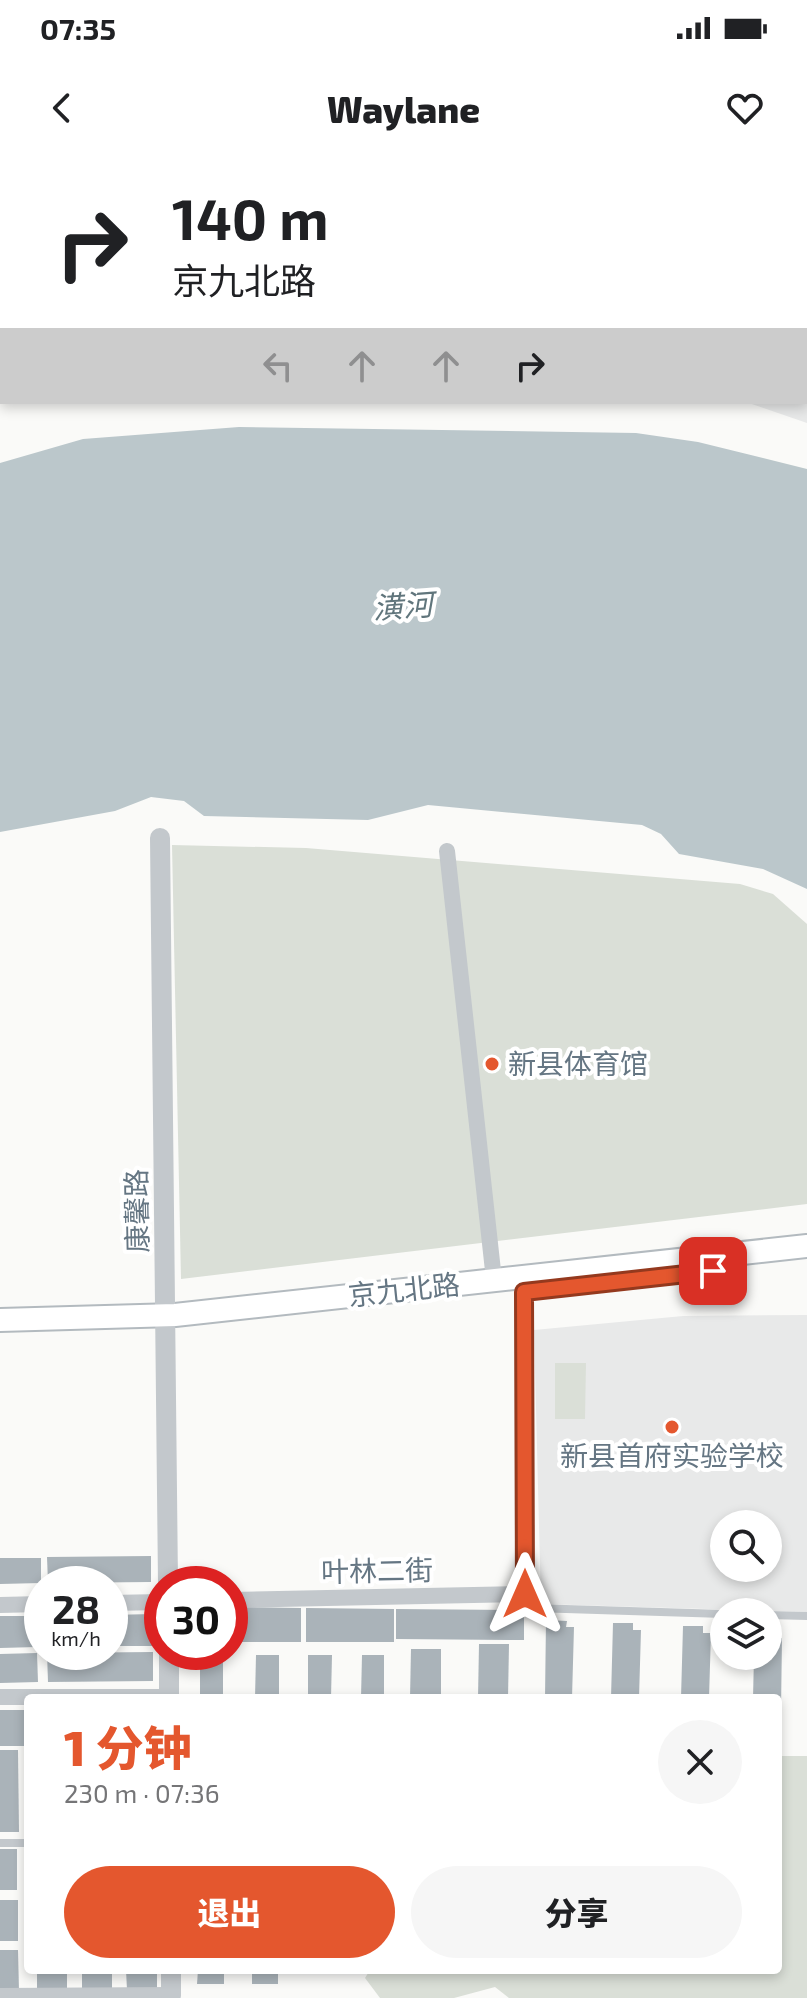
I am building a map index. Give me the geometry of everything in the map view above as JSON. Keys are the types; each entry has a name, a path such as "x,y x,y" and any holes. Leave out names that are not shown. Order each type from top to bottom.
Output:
{"main road":[{"name":"京九北路","path":"0,1320 167,1323 494,1280 807,1246"},
{"name":"京九北路","path":"0,1335 524,1292 807,1261"}],"street":[{"name":"康馨路","path":"160,838 168,1566"},
{"path":"447,851 494,1280"},
{"path":"524,1292 525,1594"},
{"name":"叶林二街","path":"248,1600 525,1594"},
{"path":"0,1605 24,1604"},
{"path":"169,1670 169,1694"},
{"path":"0,1697 24,1697"},
{"path":"0,1996 171,1995 171,1974"}],"lane":[{"path":"525,1594 534,1608 710,1614"},
{"path":"782,1615 807,1616"},
{"path":"0,1843 24,1843"}],"shaded area":[{"path":"752,404 807,404 807,423"},
{"name":"新县体育馆","path":"172,845 306,848 740,884 773,894 807,924 807,1204 181,1279"},
{"name":"新县首府实验学校","path":"807,1315 807,1612 782,1611 782,1598 710,1598 710,1609 541,1604 534,1330 683,1316"},
{"path":"555,1363 586,1363 585,1419 555,1419"},
{"path":"782,1756 807,1756 807,1998 509,1998 495,1987 454,1998 380,1998 365,1978 368,1974 782,1974"}],"water":[{"name":"潢河","path":"239,427 636,433 698,442 807,469 807,889 763,869 679,854 661,834 642,825 428,805 368,820 204,816 184,801 151,797 115,811 0,832 0,463 83,439"}],"building":[{"path":"151,1556 151,1566 144,1566 144,1582 128,1582 128,1566 47,1566 47,1557"},
{"path":"0,1558 41,1558 41,1566 24,1566 24,1583 0,1584"},
{"path":"248,1607 301,1608 301,1642 248,1642"},
{"path":"306,1608 394,1609 394,1642 306,1642"},
{"path":"396,1609 524,1610 524,1640 396,1639"},
{"path":"144,1614 144,1646 128,1646 128,1615"},
{"path":"0,1616 24,1616 24,1647 0,1648"},
{"path":"546,1620 567,1621 566,1627 574,1627 572,1694 545,1694"},
{"path":"613,1623 633,1623 633,1630 641,1630 639,1694 611,1694"},
{"path":"683,1626 703,1626 703,1633 710,1633 709,1694 681,1694"},
{"path":"479,1644 509,1644 508,1694 478,1694"},
{"path":"411,1649 441,1649 441,1694 410,1694"},
{"path":"128,1652 144,1652 144,1670 153,1670 153,1681 48,1682 48,1670 128,1670"},
{"path":"24,1653 24,1670 38,1670 38,1682 0,1683 0,1654"},
{"path":"256,1655 279,1655 279,1694 255,1694"},
{"path":"308,1655 332,1655 331,1694 308,1694"},
{"path":"362,1655 384,1655 384,1694 361,1694"},
{"path":"200,1670 223,1670 223,1694 200,1694"},
{"path":"754,1670 782,1670 781,1694 753,1694"},
{"path":"0,1710 24,1710 24,1746 0,1746"},
{"path":"0,1750 18,1750 19,1832 0,1832"},
{"path":"0,1849 17,1849 17,1890 0,1890"},
{"path":"0,1900 18,1900 18,1941 0,1941"},
{"path":"0,1950 18,1950 19,1991 0,1991"},
{"path":"37,1974 67,1974 67,1990 37,1990"},
{"path":"82,1974 112,1974 112,1990 82,1991"},
{"path":"126,1974 157,1974 157,1990 127,1990"},
{"path":"198,1974 224,1974 224,1984 197,1984"},
{"path":"252,1974 278,1974 278,1984 252,1984"}],"place":[{"name":"新县体育馆","path":"492,1064"},
{"name":"新县首府实验学校","path":"672,1427"}],"route":[{"path":"525,1594 524,1292 713,1271"}]}
